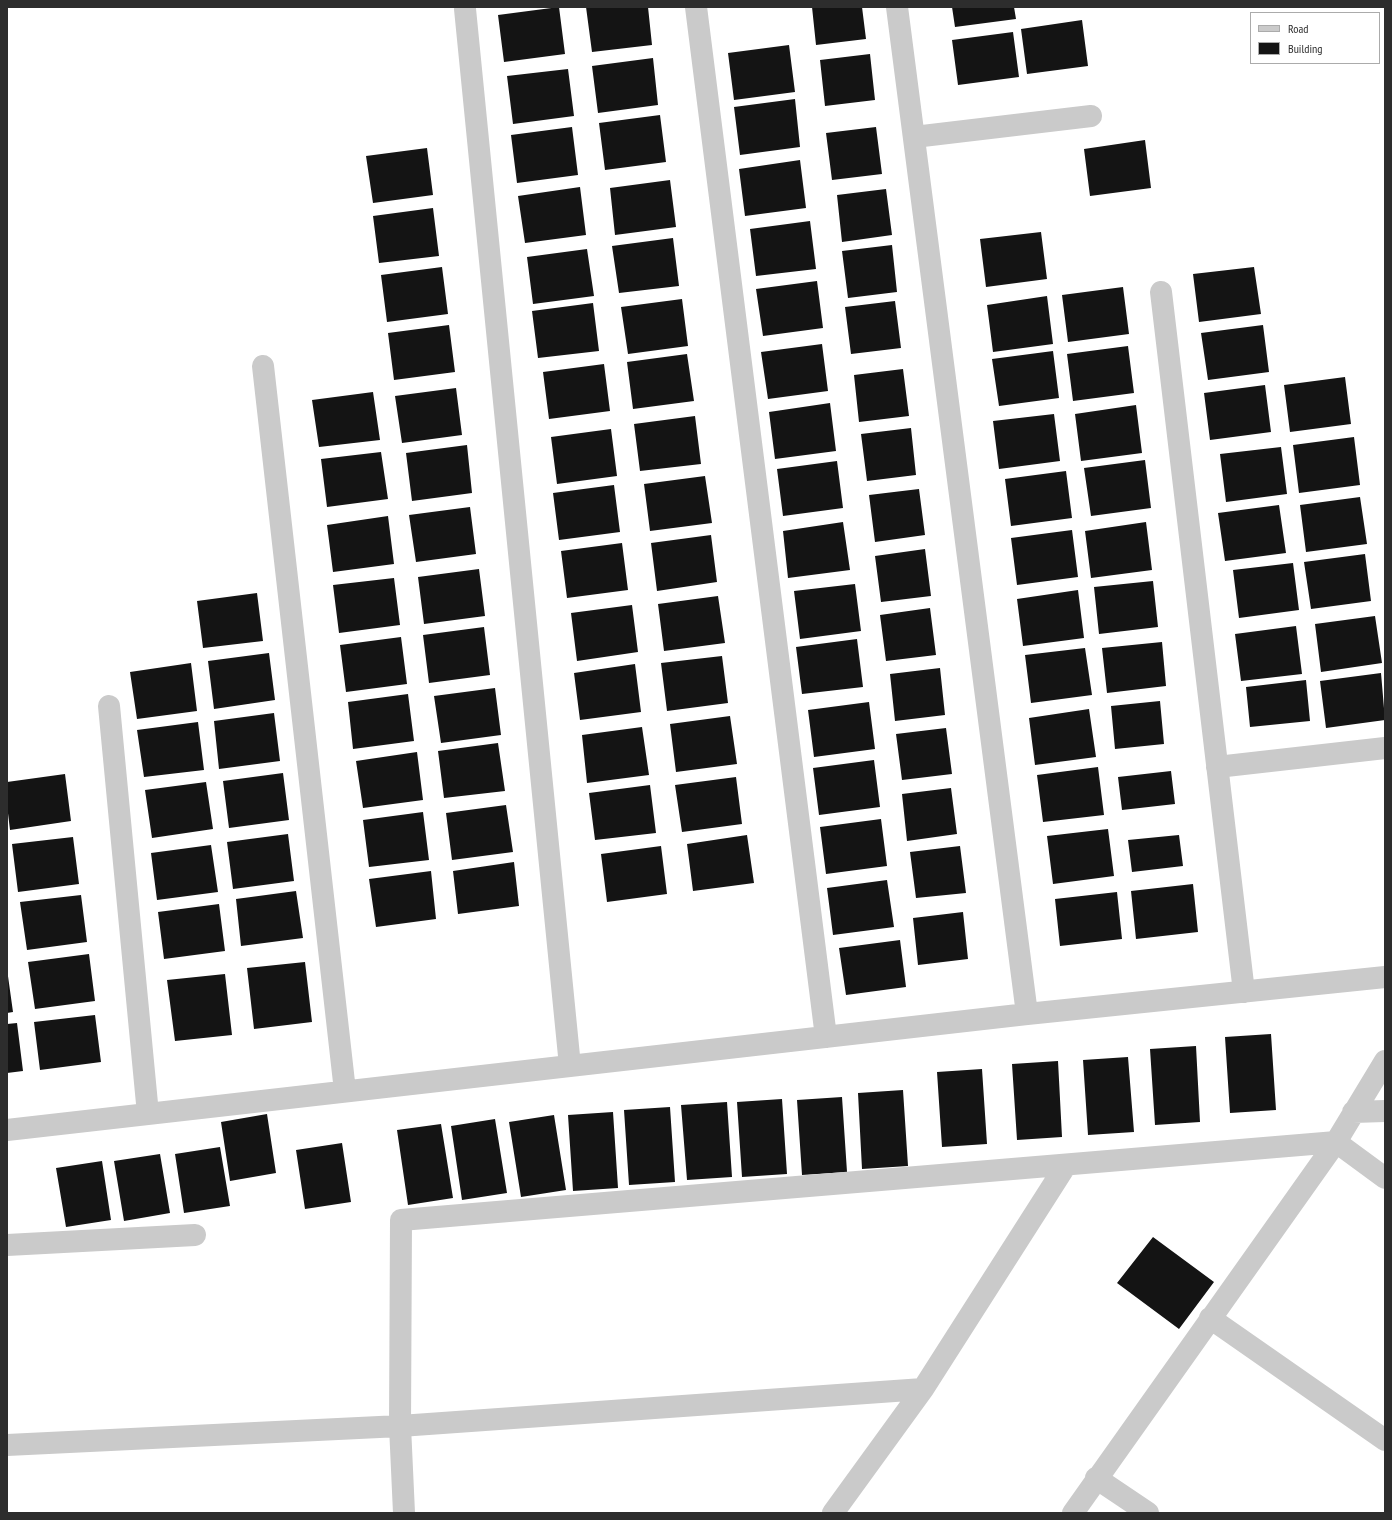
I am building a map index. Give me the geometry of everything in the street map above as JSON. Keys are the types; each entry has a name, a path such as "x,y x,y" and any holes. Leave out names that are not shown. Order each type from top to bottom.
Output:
{"street":[{"path":"696,7 826,1037"},
{"path":"897,7 1027,1014"},
{"path":"465,9 570,1066"},
{"path":"914,137 1091,116"},
{"path":"1161,292 1244,992"},
{"path":"263,366 345,1092"},
{"path":"109,706 148,1114"},
{"path":"1217,767 1385,748"},
{"path":"7,1130 1027,1014 1385,977"},
{"path":"1073,1513 1096,1478 1336,1142 1385,1061"},
{"path":"1353,1112 1385,1111"},
{"path":"404,1513 400,1426 401,1220 1336,1142 1385,1178"},
{"path":"833,1513 923,1389 1066,1165"},
{"path":"7,1245 195,1235"},
{"path":"1210,1318 1385,1440"},
{"path":"7,1446 400,1426 923,1389"},
{"path":"1096,1478 1148,1513"}],"building":[{"path":"559,7 565,54 504,62 498,15"},
{"path":"586,7 648,7 652,45 592,52"},
{"path":"812,7 862,7 866,39 816,45"},
{"path":"952,7 1014,7 1016,19 955,27"},
{"path":"1082,20 1088,66 1027,74 1021,29"},
{"path":"1013,32 1019,77 958,85 952,40"},
{"path":"789,45 795,92 734,100 728,53"},
{"path":"870,54 875,100 825,106 820,60"},
{"path":"653,58 658,105 598,113 592,66"},
{"path":"568,69 574,116 513,124 507,76"},
{"path":"795,99 800,147 740,155 734,107"},
{"path":"660,115 666,162 605,170 599,123"},
{"path":"572,127 578,175 517,183 511,135"},
{"path":"876,127 882,174 832,180 826,133"},
{"path":"1145,140 1151,188 1090,196 1084,149"},
{"path":"427,148 433,195 373,203 366,156"},
{"path":"800,160 806,208 745,216 739,169"},
{"path":"670,180 676,227 615,235 610,188"},
{"path":"580,187 586,235 525,243 518,196"},
{"path":"886,189 892,235 842,242 837,195"},
{"path":"433,208 439,256 379,263 373,216"},
{"path":"810,221 816,269 756,276 750,229"},
{"path":"1041,232 1047,279 986,287 980,239"},
{"path":"673,238 679,286 619,293 612,246"},
{"path":"892,245 897,292 848,298 842,251"},
{"path":"587,249 594,296 533,304 527,257"},
{"path":"442,267 448,314 387,322 381,275"},
{"path":"1254,267 1261,314 1199,322 1193,274"},
{"path":"817,281 823,328 763,336 756,289"},
{"path":"1123,287 1129,334 1068,342 1062,295"},
{"path":"1047,296 1053,344 993,352 987,305"},
{"path":"682,299 688,346 628,354 621,307"},
{"path":"895,301 901,348 851,354 845,307"},
{"path":"593,303 599,351 538,358 532,311"},
{"path":"449,325 455,372 394,380 388,333"},
{"path":"1263,325 1269,372 1208,380 1201,333"},
{"path":"822,344 828,391 768,399 761,352"},
{"path":"1128,346 1134,393 1073,401 1067,354"},
{"path":"1053,351 1059,398 999,406 992,359"},
{"path":"687,354 694,401 633,409 627,362"},
{"path":"604,364 610,411 549,419 543,372"},
{"path":"903,369 909,416 859,422 854,375"},
{"path":"1345,377 1351,424 1290,432 1284,385"},
{"path":"1265,385 1271,432 1210,440 1204,393"},
{"path":"456,388 462,435 402,443 395,396"},
{"path":"373,392 380,440 319,447 312,400"},
{"path":"830,403 836,451 775,459 769,412"},
{"path":"1136,405 1142,453 1081,461 1075,414"},
{"path":"1054,414 1060,461 999,469 993,421"},
{"path":"695,416 701,464 640,471 634,424"},
{"path":"911,428 916,475 867,481 861,434"},
{"path":"611,429 617,476 557,484 551,437"},
{"path":"1354,437 1360,485 1299,493 1293,445"},
{"path":"467,445 472,493 412,501 406,453"},
{"path":"1281,447 1287,494 1226,502 1220,454"},
{"path":"381,452 388,499 327,507 321,459"},
{"path":"1145,460 1151,508 1091,516 1084,468"},
{"path":"837,461 843,508 783,516 777,469"},
{"path":"1066,471 1072,518 1011,526 1005,479"},
{"path":"705,476 712,523 650,531 644,484"},
{"path":"614,485 620,532 559,540 553,493"},
{"path":"919,489 925,535 875,542 869,495"},
{"path":"1360,497 1367,544 1306,552 1300,505"},
{"path":"1279,505 1286,553 1225,561 1218,513"},
{"path":"470,507 476,554 416,562 409,515"},
{"path":"388,516 394,564 333,572 327,525"},
{"path":"843,522 850,570 788,578 783,531"},
{"path":"1146,522 1152,570 1091,578 1085,531"},
{"path":"1072,530 1078,577 1017,585 1011,538"},
{"path":"711,535 717,582 657,591 651,543"},
{"path":"622,543 628,590 567,598 561,551"},
{"path":"925,549 931,596 881,602 875,556"},
{"path":"1365,554 1371,601 1311,609 1304,562"},
{"path":"1293,563 1299,610 1239,618 1233,570"},
{"path":"479,569 485,616 424,624 418,577"},
{"path":"394,578 400,625 339,633 333,585"},
{"path":"1153,581 1158,627 1099,634 1094,587"},
{"path":"855,584 861,631 800,639 794,591"},
{"path":"1078,590 1084,638 1023,646 1017,599"},
{"path":"257,593 263,641 203,648 197,601"},
{"path":"718,596 725,643 664,651 658,604"},
{"path":"632,605 638,652 577,661 571,613"},
{"path":"930,608 936,655 886,661 880,615"},
{"path":"1375,616 1382,663 1321,672 1315,624"},
{"path":"1296,626 1302,674 1241,681 1235,634"},
{"path":"484,627 490,675 429,683 423,635"},
{"path":"401,637 407,684 346,692 340,645"},
{"path":"857,639 863,687 802,694 796,647"},
{"path":"1162,642 1166,686 1107,693 1102,648"},
{"path":"1085,648 1092,695 1031,703 1025,655"},
{"path":"269,653 275,700 214,709 208,661"},
{"path":"722,656 728,703 667,711 661,663"},
{"path":"191,663 197,711 137,719 130,672"},
{"path":"635,664 641,712 580,720 574,673"},
{"path":"940,668 945,715 895,721 890,674"},
{"path":"1381,673 1385,720 1326,728 1320,681"},
{"path":"1306,680 1310,721 1250,727 1246,687"},
{"path":"495,688 501,735 441,743 434,696"},
{"path":"408,694 414,741 353,749 348,702"},
{"path":"1160,701 1164,744 1115,749 1111,706"},
{"path":"869,702 875,749 814,757 808,710"},
{"path":"1089,709 1096,757 1035,765 1029,718"},
{"path":"274,713 280,761 219,769 214,721"},
{"path":"730,716 737,764 676,772 670,724"},
{"path":"198,722 204,770 144,777 137,730"},
{"path":"642,727 649,775 587,783 582,735"},
{"path":"946,728 952,774 902,780 896,734"},
{"path":"498,743 505,791 444,798 438,751"},
{"path":"417,752 423,800 363,808 356,761"},
{"path":"874,760 880,807 819,815 813,768"},
{"path":"1098,767 1104,815 1043,822 1037,775"},
{"path":"1171,771 1175,804 1122,810 1118,777"},
{"path":"283,773 289,820 229,828 223,781"},
{"path":"65,774 71,821 10,830 7,805 7,782"},
{"path":"736,777 742,824 682,832 675,785"},
{"path":"206,782 213,829 152,838 145,790"},
{"path":"650,785 656,833 595,840 589,793"},
{"path":"951,788 957,834 907,841 902,794"},
{"path":"506,805 513,852 452,860 446,813"},
{"path":"423,812 429,860 369,867 363,820"},
{"path":"881,819 887,866 826,874 820,827"},
{"path":"1108,829 1114,876 1053,884 1047,836"},
{"path":"288,834 294,881 233,889 227,842"},
{"path":"747,835 754,883 693,891 687,844"},
{"path":"1179,835 1183,866 1132,872 1128,840"},
{"path":"73,837 79,884 18,892 12,844"},
{"path":"211,845 218,892 157,900 151,853"},
{"path":"661,846 667,894 607,902 601,854"},
{"path":"960,846 966,893 916,898 910,852"},
{"path":"514,862 519,906 458,914 453,871"},
{"path":"431,871 436,919 376,927 369,879"},
{"path":"887,880 894,927 833,935 827,888"},
{"path":"1193,884 1198,932 1136,939 1131,891"},
{"path":"296,891 303,938 241,946 236,899"},
{"path":"1117,892 1122,939 1060,946 1055,899"},
{"path":"81,895 87,942 27,950 20,902"},
{"path":"219,904 225,951 164,959 158,912"},
{"path":"963,912 968,959 918,965 913,918"},
{"path":"900,940 906,987 846,995 839,948"},
{"path":"89,954 95,1001 35,1009 28,962"},
{"path":"305,962 312,1022 254,1029 247,968"},
{"path":"7,969 13,1012 7,1013"},
{"path":"225,974 232,1035 175,1041 167,980"},
{"path":"95,1015 101,1062 40,1070 34,1022"},
{"path":"17,1023 23,1071 7,1073 7,1024"},
{"path":"1271,1034 1276,1110 1230,1113 1225,1037"},
{"path":"1196,1046 1200,1122 1155,1125 1150,1049"},
{"path":"1128,1057 1134,1132 1088,1135 1083,1060"},
{"path":"1058,1061 1062,1137 1017,1140 1012,1064"},
{"path":"982,1069 987,1144 942,1147 937,1072"},
{"path":"903,1090 908,1166 862,1169 858,1093"},
{"path":"842,1097 847,1172 802,1175 797,1100"},
{"path":"782,1099 787,1174 742,1177 737,1102"},
{"path":"727,1102 732,1177 687,1180 681,1105"},
{"path":"670,1107 675,1182 629,1185 624,1110"},
{"path":"613,1112 618,1188 573,1191 568,1115"},
{"path":"267,1114 276,1173 230,1181 221,1122"},
{"path":"554,1115 566,1190 521,1197 509,1122"},
{"path":"495,1119 507,1193 462,1200 451,1126"},
{"path":"441,1124 453,1198 408,1205 397,1130"},
{"path":"342,1143 351,1202 305,1209 296,1150"},
{"path":"220,1147 230,1206 184,1213 175,1154"},
{"path":"160,1154 170,1213 124,1221 114,1161"},
{"path":"102,1161 111,1220 66,1227 56,1168"},
{"path":"1153,1237 1214,1282 1179,1329 1117,1283"}]}
